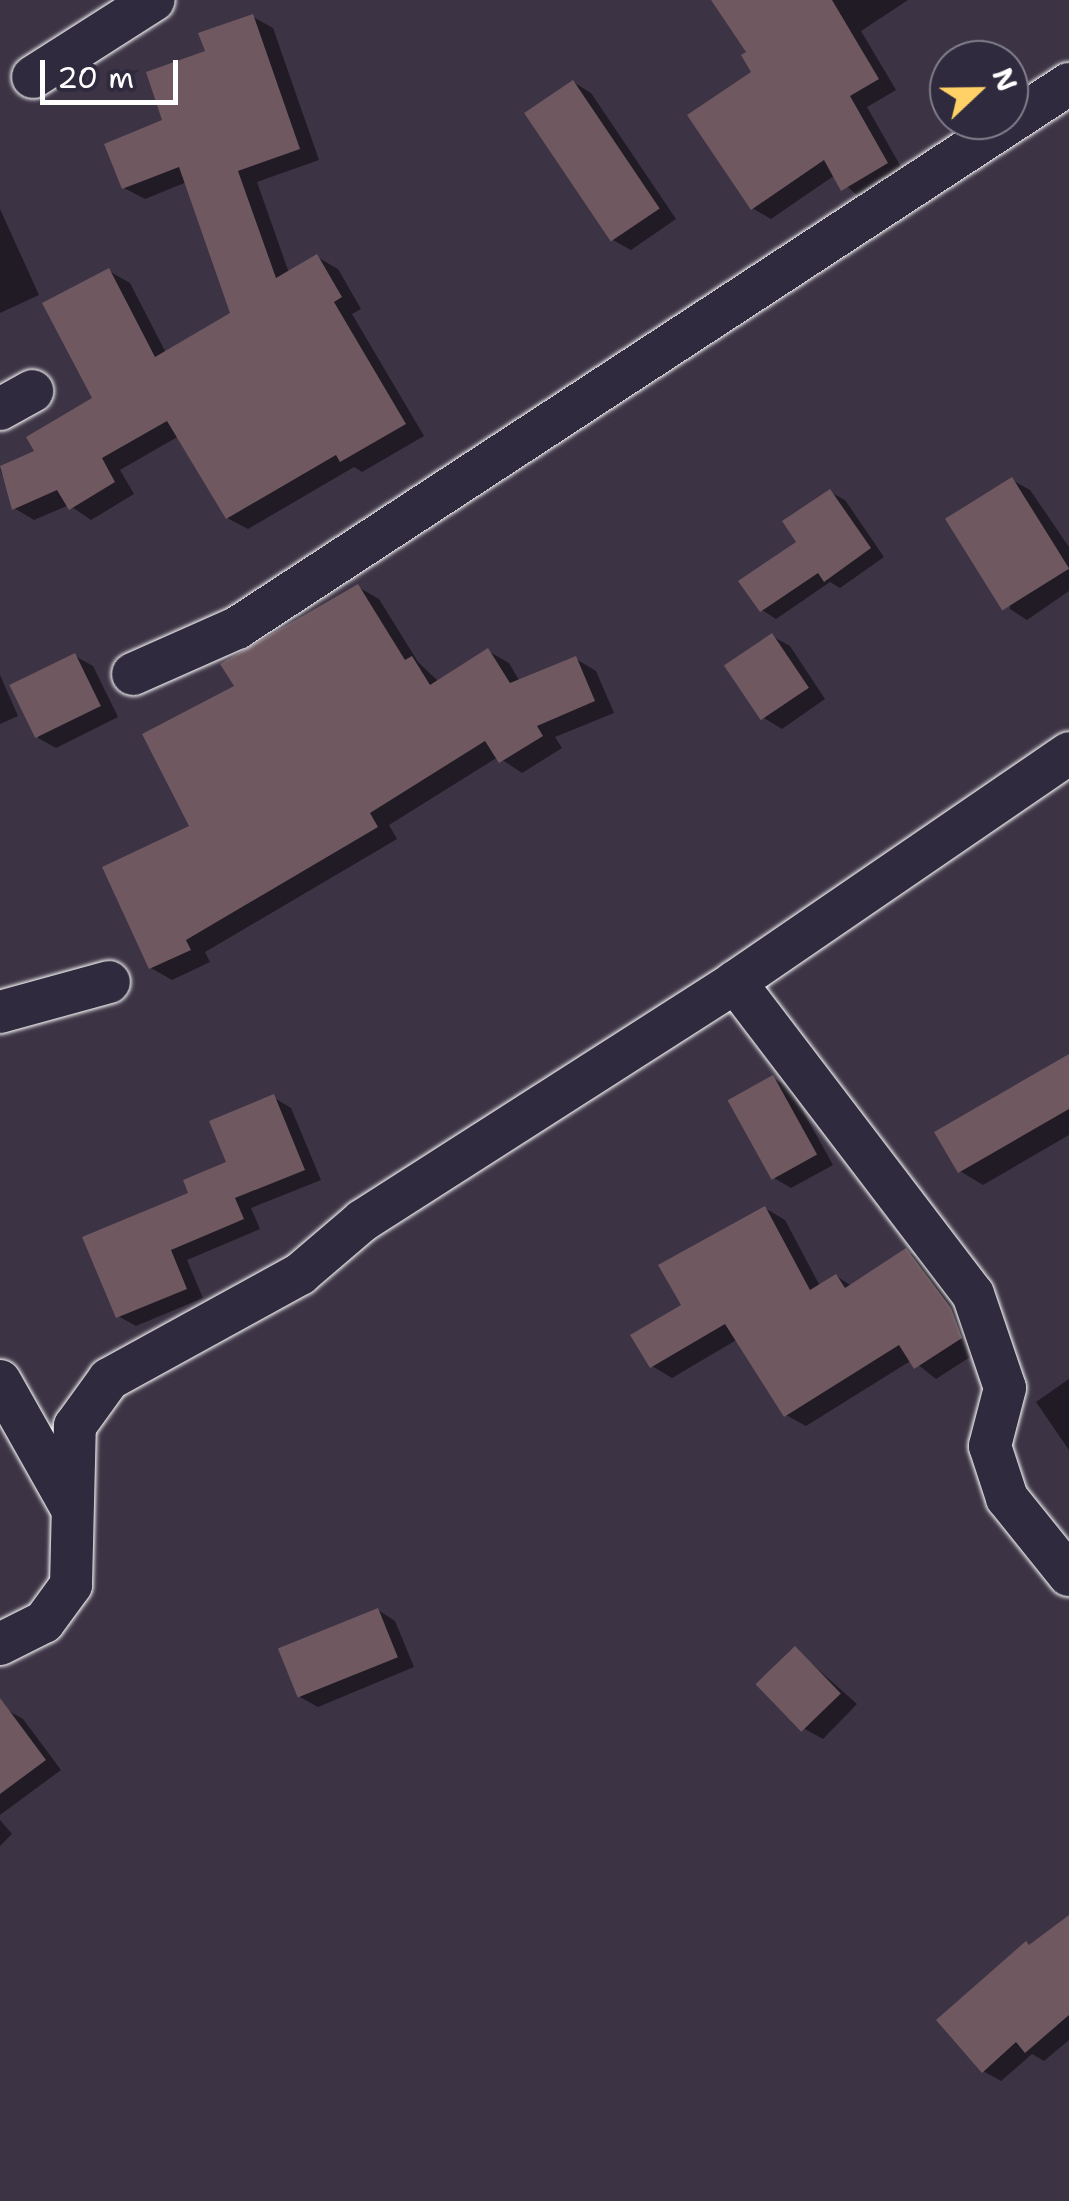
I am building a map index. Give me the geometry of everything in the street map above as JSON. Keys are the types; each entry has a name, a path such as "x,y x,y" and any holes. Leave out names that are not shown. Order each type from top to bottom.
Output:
{"street":[{"path":"33,77 154,0"},
{"path":"133,674 237,628 1069,84"},
{"path":"0,1644 44,1622 70,1585 75,1426 109,1379 300,1274 362,1221 735,982 1069,753"},
{"path":"0,1012 109,982"},
{"path":"735,982 974,1294 1005,1388 990,1446 1006,1498 1062,1557"},
{"path":"0,1381 71,1507"}],"building":[{"path":"711,0 832,0 879,79 850,96 888,163 841,191 824,160 751,210 687,115 751,72 741,55 746,52"},
{"path":"253,14 300,149 238,171 276,278 317,254 342,297 334,302 406,424 340,462 336,455 226,519 167,421 102,458 115,482 69,510 57,490 12,510 0,466 34,451 26,437 92,398 42,303 109,268 155,357 230,313 179,167 122,189 104,144 162,120 146,72 205,51 198,33"},
{"path":"573,80 660,209 611,241 524,113"},
{"path":"1012,477 1069,569 1002,610 945,519"},
{"path":"830,489 871,548 824,582 818,573 760,612 738,581 796,542 782,521"},
{"path":"358,584 405,660 412,656 430,685 488,648 510,683 576,656 595,701 537,726 543,736 499,763 485,741 370,813 378,827 186,940 191,950 149,969 102,867 189,826 142,734 234,686 220,664"},
{"path":"772,633 809,688 761,720 724,665"},
{"path":"75,653 101,706 35,738 9,685"},
{"path":"1069,1054 1069,1109 958,1173 934,1132"},
{"path":"773,1075 817,1155 772,1180 728,1100"},
{"path":"274,1094 305,1170 235,1198 244,1219 171,1250 187,1289 116,1318 82,1237 188,1193 183,1180 226,1162 209,1121"},
{"path":"765,1206 810,1290 836,1274 845,1288 906,1248 951,1308 962,1338 914,1369 899,1345 784,1417 725,1324 650,1368 630,1335 681,1305 658,1265"},
{"path":"378,1608 398,1657 298,1698 278,1648"},
{"path":"795,1646 841,1693 801,1732 755,1684"},
{"path":"0,1698 46,1760 0,1794"},
{"path":"1069,1915 1069,2015 1025,2053 1016,2042 982,2073 936,2020 1026,1941 1029,1945"}]}
